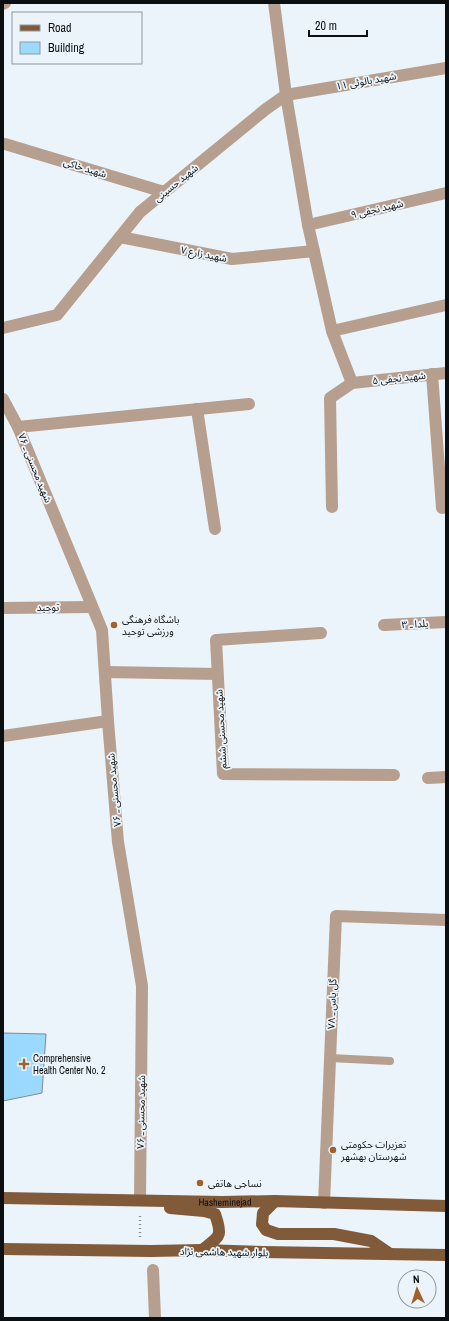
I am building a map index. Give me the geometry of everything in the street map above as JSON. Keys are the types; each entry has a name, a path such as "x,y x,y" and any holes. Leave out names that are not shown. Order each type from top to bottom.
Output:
{"main road":[{"name":"Hasheminejad","path":"3,1198 140,1202 275,1201 446,1206"},
{"path":"275,1201 263,1213 262,1224 266,1230 278,1234 334,1234 371,1241 390,1254"},
{"path":"140,1202 204,1211 215,1214 220,1229 218,1238 202,1250"},
{"name":"بلوار شهید هاشمی نژاد","path":"3,1249 140,1251 202,1250 446,1255"}],"street":[{"path":"274,3 286,94 308,224 332,331 352,383 330,398 332,507"},
{"name":"شهید بالوئی ۱۱","path":"286,94 446,68"},
{"name":"شهید حسینی","path":"3,328 57,315 140,212 286,94"},
{"name":"شهید خاکی","path":"5,144 164,192"},
{"name":"شهید نجفی ۹","path":"308,224 446,194"},
{"name":"شهید زارع ۷","path":"120,237 232,260 314,251"},
{"path":"332,331 446,304"},
{"name":"شهید نجفی ۵","path":"352,383 446,373"},
{"path":"432,374 442,508"},
{"name":"شهید محسنی ـ ۷۶","path":"3,399 18,427 102,630 118,842 142,986 140,1202"},
{"path":"18,427 248,404"},
{"path":"197,409 215,529"},
{"name":"توحید","path":"3,608 92,607"},
{"name":"یلدا ـ ۳","path":"384,625 446,622"},
{"path":"105,672 217,674 216,640 321,633"},
{"name":"شهید محسنی ششم","path":"217,674 223,774 394,774"},
{"path":"3,736 108,721"},
{"path":"428,778 446,777"},
{"name":"گل یاس ـ ۷۸","path":"324,1203 336,916 446,920"},
{"path":"153,1270 155,1318"}],"lane":[{"path":"330,1058 390,1061"}],"path":[{"path":"140,1202 140,1251"}],"building":[{"name":"Comprehensive Health Center No. 2","path":"3,1033 46,1034 42,1093 3,1101"}],"place":[{"name":"باشگاه فرهنگی ورزشی توحید","path":"114,625"},
{"name":"Comprehensive Health Center No. 2","path":"24,1064"},
{"name":"تعزیرات حکومتی شهرستان بهشهر","path":"333,1150"},
{"name":"نساجی هاتفی","path":"200,1183"}]}
